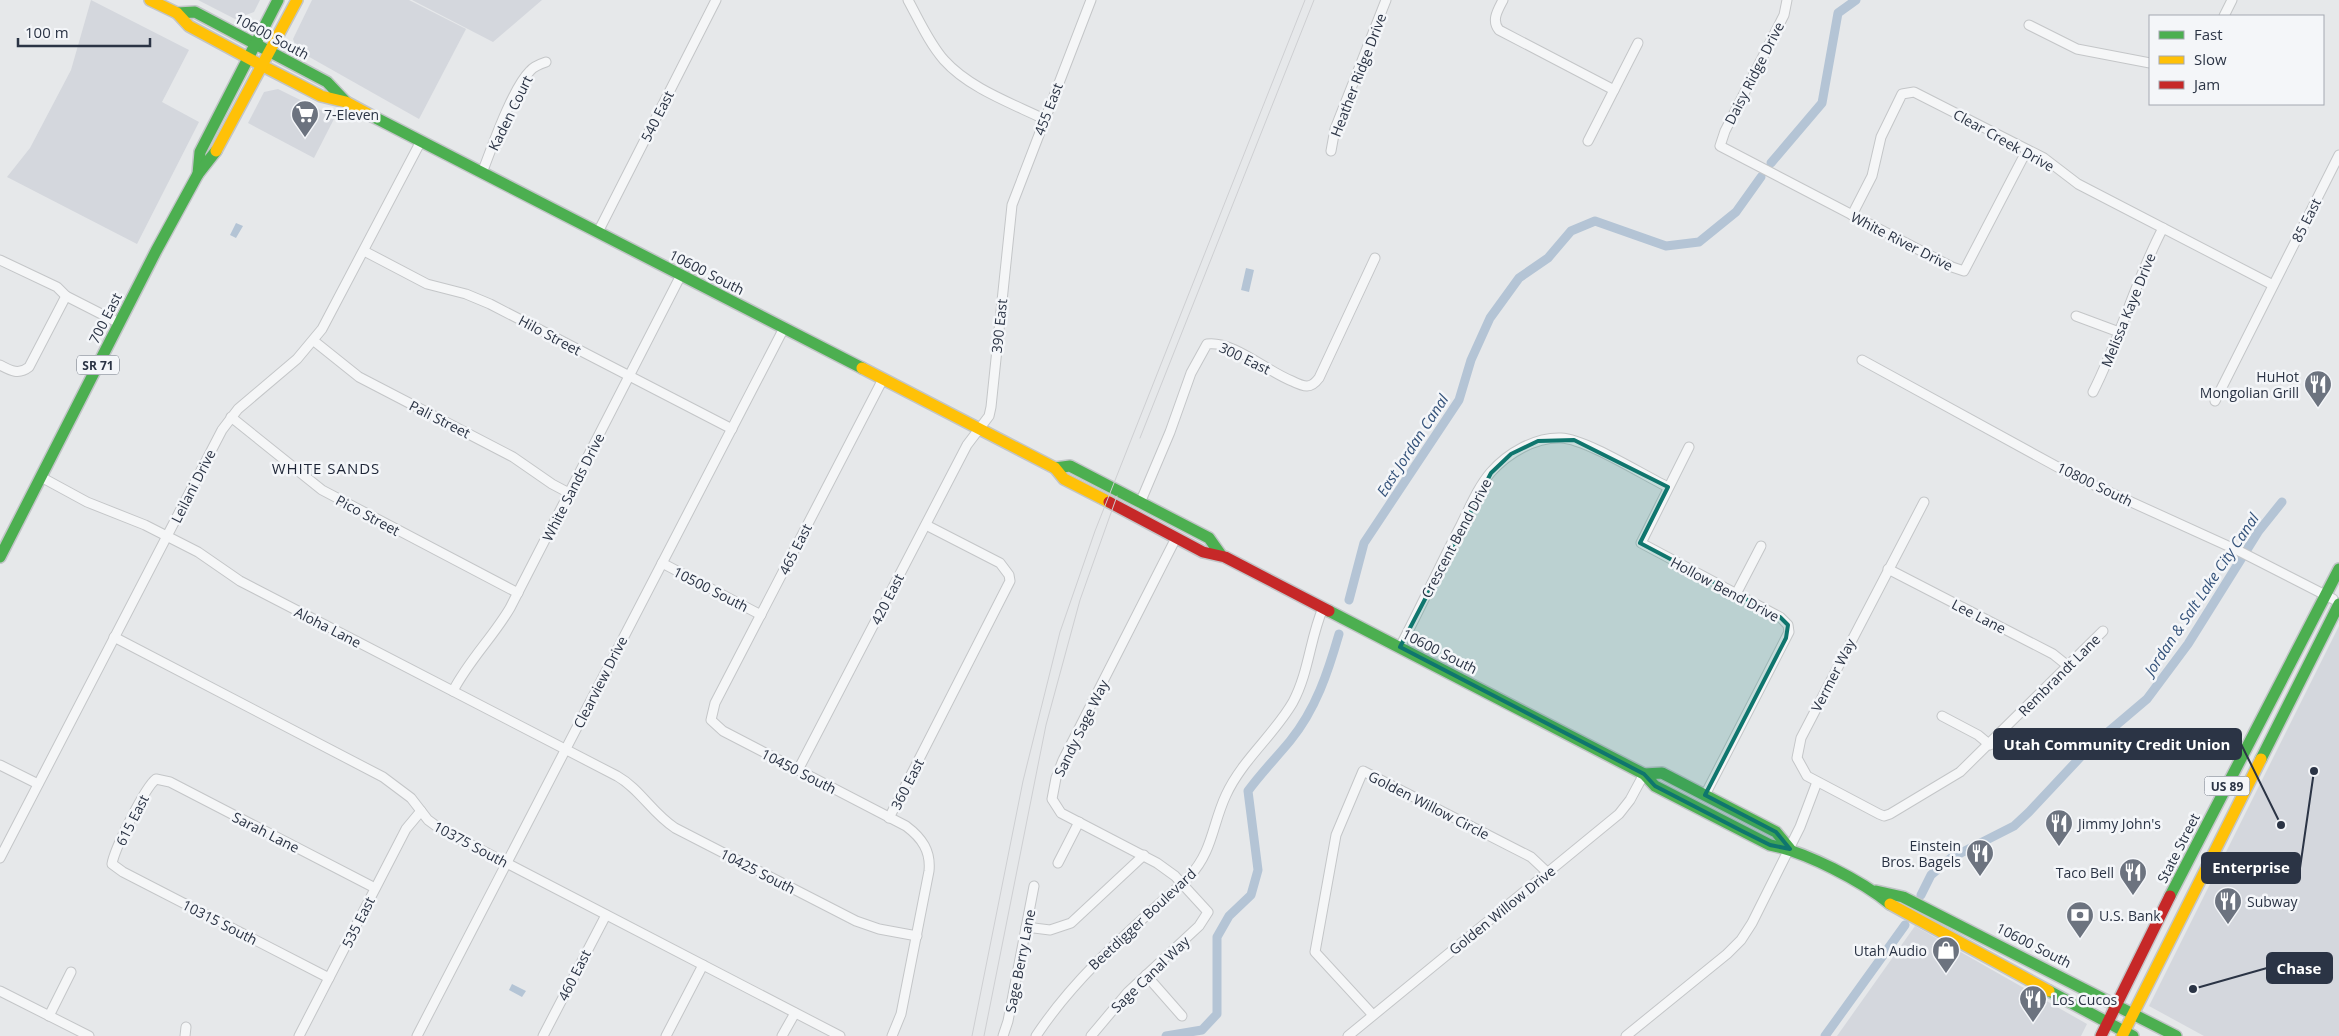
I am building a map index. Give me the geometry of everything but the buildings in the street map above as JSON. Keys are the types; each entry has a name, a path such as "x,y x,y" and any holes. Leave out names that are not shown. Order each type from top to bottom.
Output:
{"main road":[{"name":"10600 South","path":"150,0 177,14 189,26 261,65 321,96 346,102 883,379 1055,468 1064,479 1176,538 1203,552 1221,555 1644,774 1655,786 1770,845 1790,849 1874,891 1897,910 2108,1022 2127,1034"},
{"name":"700 East","path":"198,174 200,152 278,0"},
{"name":"700 East","path":"0,557 198,174 212,158 297,0"},
{"name":"10600 South","path":"177,14 195,12 327,82 346,102"},
{"name":"10600 South","path":"1055,468 1070,466 1209,538 1221,555"},
{"name":"State Street","path":"2127,1034 2134,1014 2334,611 2339,569"},
{"path":"2334,611 2339,587"},
{"name":"State Street","path":"2101,1036 2295,655 2334,611"},
{"path":"2244,793 2254,757 2299,669 2299,662 2295,655"},
{"name":"10600 South","path":"1644,774 1662,773 1705,795 1776,832 1790,849"},
{"name":"10600 South","path":"1874,891 1903,897 2176,1036"},
{"path":"1913,918 1931,920 1966,938 1976,934"}],"street":[{"name":"540 East","path":"598,232 716,0"},
{"path":"908,0 935,48 951,67 971,82 1044,119"},
{"name":"455 East","path":"1010,220 1016,191 1092,0"},
{"name":"Heather Ridge Drive","path":"1331,151 1335,129 1386,0"},
{"path":"1503,0 1495,17 1496,25 1502,32 1614,90"},
{"name":"Daisy Ridge Drive","path":"1720,146 1725,131 1784,15 1787,0"},
{"path":"2224,15 2232,0"},
{"path":"2030,25 2077,50 2149,62"},
{"path":"1588,141 1638,43"},
{"name":"Kaden Court","path":"482,173 502,124 526,76 536,66 546,62"},
{"name":"Clear Creek Drive","path":"1852,215 1872,176 1881,137 1902,94 1906,92 1918,94 2050,162 2078,184 2273,285"},
{"name":"Leilani Drive","path":"0,858 214,444 238,408 296,359 314,341 330,315 421,141"},
{"name":"White River Drive","path":"1720,146 1952,267 1964,271 2027,150"},
{"name":"85 East","path":"2215,401 2339,156"},
{"name":"390 East","path":"979,429 988,416 991,407 1010,220"},
{"name":"Melissa Kaye Drive","path":"2093,392 2119,332 2142,269 2163,228"},
{"name":"Hilo Street","path":"364,251 427,284 478,298 732,429"},
{"name":"300 East","path":"1140,503 1170,432 1194,366 1207,344 1213,343 1237,352 1293,382 1306,386 1314,384 1319,378 1375,258"},
{"path":"0,260 57,287 66,296 120,323"},
{"name":"White Sands Drive","path":"453,691 466,667 503,620 681,275"},
{"path":"0,366 15,372 20,372 29,367 66,296"},
{"path":"2076,316 2119,332"},
{"name":"Clearview Drive","path":"417,1036 784,328"},
{"name":"Pali Street","path":"314,341 359,377 524,463 547,481 569,493"},
{"name":"10800 South","path":"1862,360 2074,476 2239,551 2334,611"},
{"name":"465 East","path":"711,720 715,703 883,379"},
{"name":"Pico Street","path":"231,417 322,490 518,592"},
{"name":"420 East","path":"798,770 967,445 979,429"},
{"name":"Crescent Bend Drive","path":"1400,648 1433,578 1483,484 1501,462 1512,454 1538,441 1550,439 1574,440 1668,487"},
{"name":"Hollow Bend Drive","path":"1689,447 1641,543 1780,617 1788,625 1789,632 1705,795"},
{"name":"Aloha Lane","path":"40,477 87,502 145,525 198,552 240,581 616,776"},
{"name":"Vermer Way","path":"1817,782 1801,768 1797,758 1801,738 1924,502"},
{"name":"360 East","path":"892,1036 901,1014 929,871 929,854 914,832 889,818 1009,586 1009,575 1000,563 926,525"},
{"name":"Sandy Sage Way","path":"1176,538 1056,778 1052,795 1055,806 1061,813 1144,855 1167,869 1208,912"},
{"path":"1736,594 1761,546"},
{"name":"10500 South","path":"662,563 761,615"},
{"name":"Lee Lane","path":"1888,569 2053,654 2068,666"},
{"name":"Beetdigger Boulevard","path":"1036,1036 1086,973 1196,870 1206,855 1222,803 1236,776 1285,715 1297,694 1323,608"},
{"name":"Rembrandt Lane","path":"1817,782 1884,816 1960,772 1990,745 2103,632"},
{"name":"10375 South","path":"114,637 383,776 411,798 428,820 439,828 840,1036"},
{"path":"1942,716 1978,735 1990,745"},
{"name":"10450 South","path":"711,720 723,731 889,818"},
{"path":"0,764 38,784"},
{"name":"Golden Willow Circle","path":"1373,1014 1314,952 1336,835 1363,771 1531,857 1548,873"},
{"name":"Golden Willow Drive","path":"1348,1036 1619,814 1630,800 1644,774"},
{"name":"10425 South","path":"616,776 635,789 654,812 675,828 856,921 879,929 916,936"},
{"name":"615 East","path":"112,864 117,849 147,790 156,779"},
{"name":"Sarah Lane","path":"156,779 170,782 375,888"},
{"path":"1626,1036 1741,940 1790,849 1817,782"},
{"name":"535 East","path":"299,1036 406,829 421,811"},
{"path":"1058,863 1079,822"},
{"path":"1026,927 1050,930 1071,923 1144,855"},
{"name":"10315 South","path":"112,864 123,872 329,978"},
{"name":"Sage Berry Lane","path":"1003,1036 1008,1021 1034,886"},
{"name":"Sage Canal Way","path":"1091,1036 1116,1006 1146,975 1199,926 1208,912"},
{"name":"460 East","path":"543,1036 606,915"},
{"path":"666,1036 703,965"},
{"path":"49,1016 71,972"},
{"path":"1146,975 1182,1016"},
{"path":"0,990 89,1036"},
{"path":"782,1036 795,1013"}],"highlighted area":[{"path":"1574,440 1668,487 1640,543 1780,617 1788,625 1786,638 1705,795 1776,832 1790,849 1770,845 1655,786 1644,774 1400,647 1491,473 1511,454 1538,441"}],"shaded area":[{"path":"91,0 189,50 162,102 199,122 137,244 7,177 30,148 71,70"},
{"path":"198,0 260,0 254,12 235,19"},
{"path":"312,0 409,0 466,29 419,119 297,50 293,39"},
{"path":"412,0 542,0 493,42"},
{"path":"278,89 335,117 314,158 248,123 264,92"},
{"path":"2339,626 2339,1036 2204,1036 2149,1006"},
{"path":"1915,926 2087,1024 2081,1036 1837,1036"}],"water":[{"path":"236,223 243,226 236,238 230,235"},
{"path":"1246,268 1254,270 1249,292 1241,290"},
{"path":"512,984 526,991 522,997 509,990"}],"waterway":[{"name":"East Jordan Canal","path":"1771,163 1822,103 1838,13 1856,0"},
{"name":"East Jordan Canal","path":"1349,600 1364,543 1459,400 1471,360 1490,318 1519,278 1548,258 1571,231 1595,221 1666,246 1699,242 1736,212 1761,177"},
{"name":"Jordan & Salt Lake City Canal","path":"1921,895 1931,875 1951,858 2014,826 2088,749 2147,699 2188,644 2258,532 2282,502"},
{"name":"East Jordan Canal","path":"1166,1036 1202,1030 1217,1014 1217,937 1229,916 1251,895 1258,870 1248,791 1290,741 1307,716 1326,676 1339,634"},
{"name":"Jordan & Salt Lake City Canal","path":"1825,1036 1905,925"}],"tram line":[{"path":"972,1036 1023,781 1060,632 1095,531 1305,0"},
{"path":"1140,438 1314,0"},
{"path":"984,1036 1046,725 1080,600 1117,496"}],"traffic: fast":[{"path":"198,174 200,152 278,0"},
{"path":"177,13 195,12 327,82 346,102"},
{"path":"372,116 862,368"},
{"path":"0,557 156,251 198,174 216,151"},
{"path":"1055,468 1070,466 1209,538 1221,555"},
{"path":"2170,896 2339,569"},
{"path":"2261,759 2339,604"},
{"path":"1329,611 1644,774 1655,786 1770,845 1800,854 1833,868 1890,904"},
{"path":"1644,774 1662,773 1776,832 1790,849"},
{"path":"1876,891 1903,897 2176,1036"},
{"path":"2049,991 2133,1036"}],"traffic: slow":[{"path":"150,0 177,13 189,26 261,65 321,96 346,102 372,116"},
{"path":"216,151 297,0"},
{"path":"862,368 1055,468 1064,479 1109,502"},
{"path":"2122,1036 2261,759"},
{"path":"1890,904 2049,991"}],"traffic: jam":[{"path":"1109,502 1203,552 1225,557 1329,611"},
{"path":"2101,1036 2170,896"}],"place":[{"name":"7-Eleven","path":"305,138"},
{"name":"HuHot Mongolian Grill","path":"2318,408"},
{"name":"Enterprise","path":"2314,771"},
{"name":"Utah Community Credit Union","path":"2281,825"},
{"name":"Jimmy John's","path":"2059,847"},
{"name":"Einstein Bros. Bagels","path":"1980,877"},
{"name":"Taco Bell","path":"2133,896"},
{"name":"Subway","path":"2228,925"},
{"name":"U.S. Bank","path":"2080,939"},
{"name":"Utah Audio","path":"1946,974"},
{"name":"Chase","path":"2193,989"},
{"name":"Los Cucos","path":"2033,1023"}],"district":[{"name":"WHITE SANDS","path":"326,468"}]}
